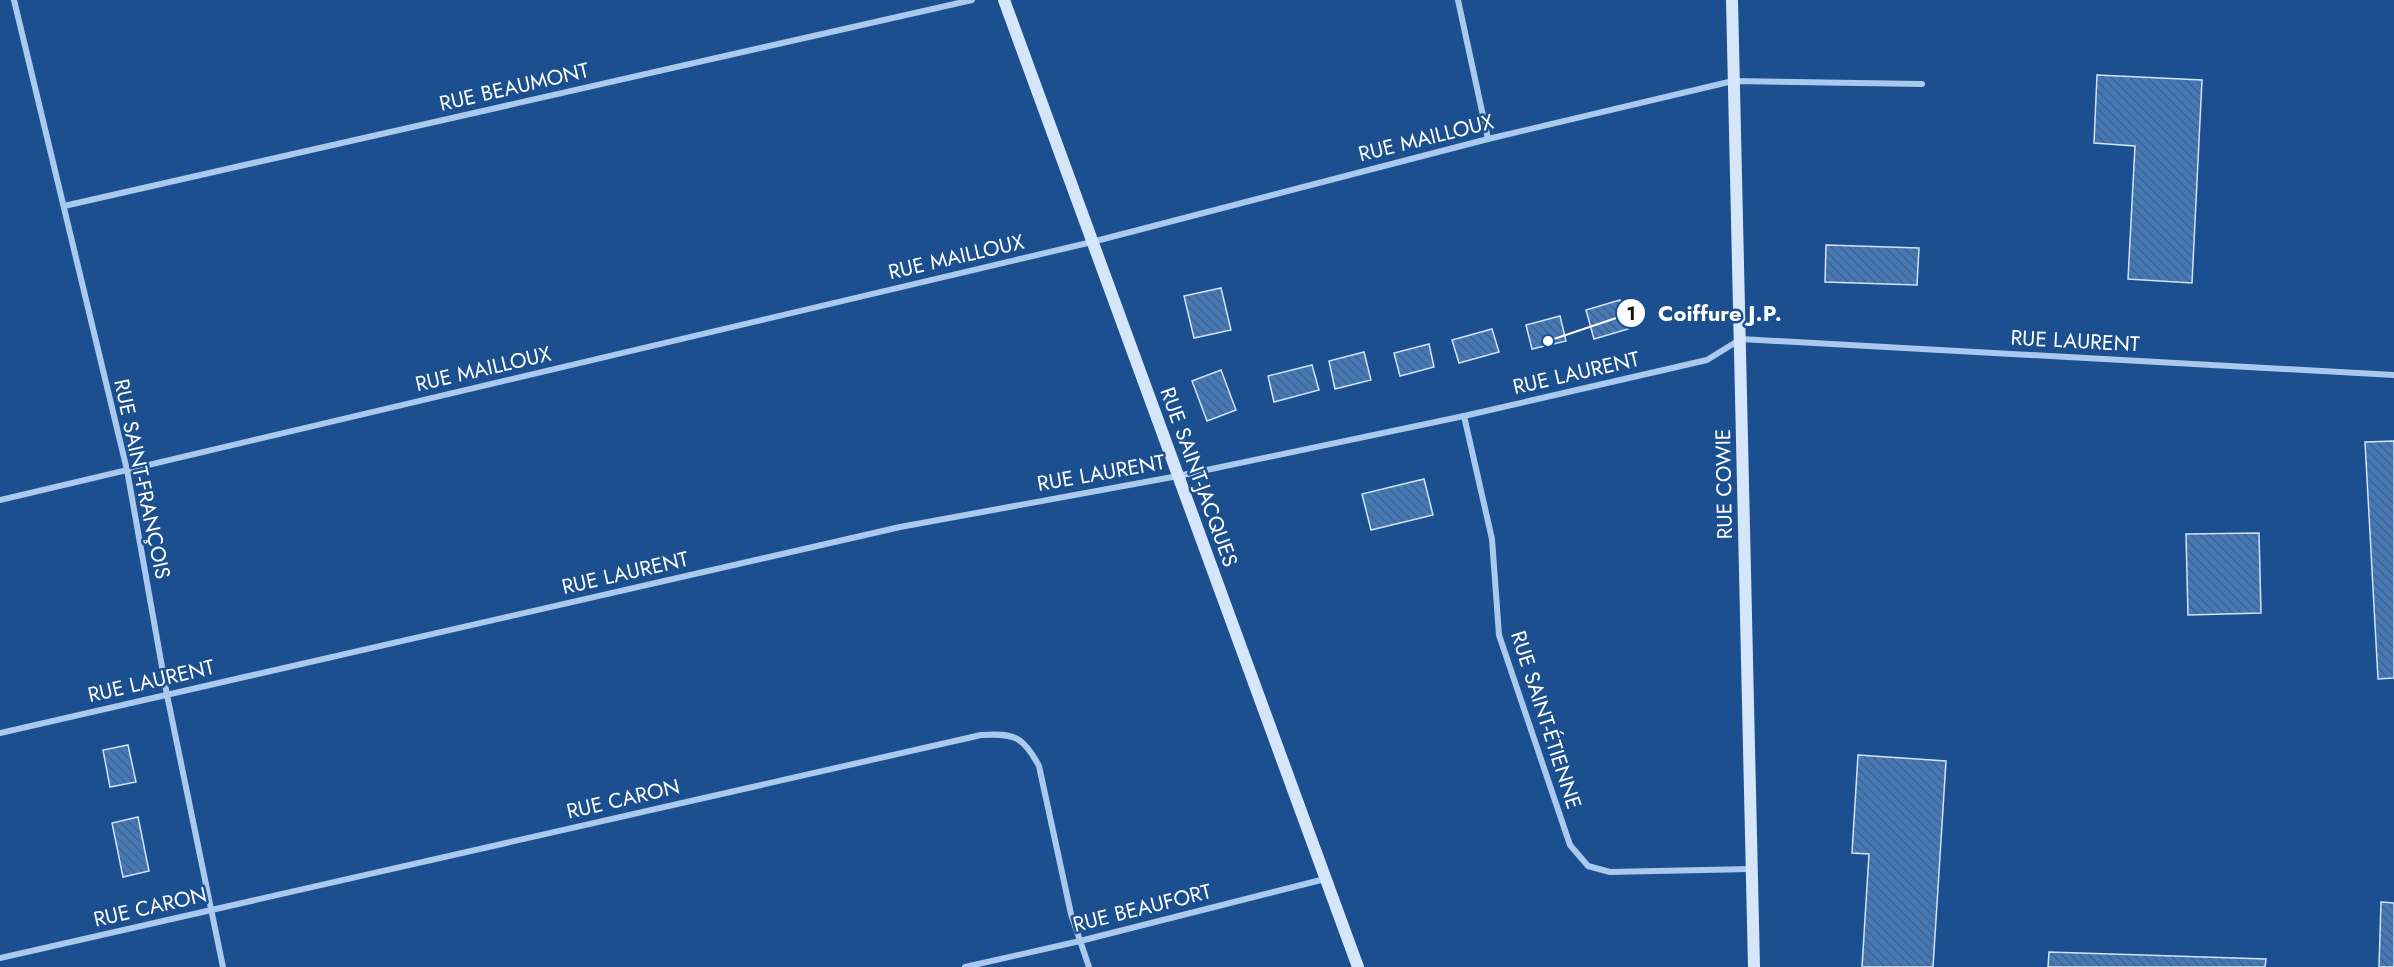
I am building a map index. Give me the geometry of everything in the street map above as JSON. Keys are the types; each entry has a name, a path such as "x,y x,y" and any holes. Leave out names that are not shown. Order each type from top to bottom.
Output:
{"main road":[{"name":"RUE SAINT-JACQUES","path":"1004,0 1358,967"},
{"name":"RUE COWIE","path":"1732,0 1754,967"}],"street":[{"name":"RUE SAINT-FRANÇOIS","path":"14,0 127,470 167,695 210,909 224,967"},
{"name":"RUE BEAUMONT","path":"64,206 972,0"},
{"path":"1458,0 1488,139"},
{"name":"RUE MAILLOUX","path":"0,500 1092,242 1488,139 1733,81 1922,84"},
{"name":"RUE LAURENT","path":"0,733 900,527 1178,476 1464,416 1707,360 1741,339 2394,375"},
{"name":"RUE SAINT-ÉTIENNE","path":"1464,416 1492,539 1499,635 1570,845 1588,866 1610,872 1751,868"},
{"name":"RUE CARON","path":"0,958 969,737 1006,734 1028,746 1039,766 1071,914 1089,967"},
{"name":"RUE BEAUFORT","path":"965,967 1080,941 1326,879"}],"building":[{"path":"2097,75 2202,80 2192,283 2128,279 2135,146 2094,143"},
{"path":"1826,245 1919,248 1917,285 1825,282"},
{"path":"1221,288 1231,330 1194,338 1184,296"},
{"path":"1620,300 1628,329 1594,339 1586,310"},
{"path":"1560,316 1566,341 1532,349 1526,325"},
{"path":"1492,329 1499,352 1459,363 1452,340"},
{"path":"1429,344 1434,367 1400,376 1394,353"},
{"path":"1364,352 1371,380 1335,389 1329,361"},
{"path":"1312,365 1319,390 1274,402 1268,376"},
{"path":"1221,370 1236,410 1207,421 1192,381"},
{"path":"2394,441 2394,678 2378,679 2365,442"},
{"path":"1424,479 1433,515 1371,530 1362,494"},
{"path":"2259,533 2261,613 2188,615 2186,534"},
{"path":"128,745 136,782 110,787 103,750"},
{"path":"1858,755 1946,761 1933,967 1862,967 1869,854 1852,853"},
{"path":"138,817 149,871 123,877 112,823"},
{"path":"2381,902 2394,903 2394,967 2379,967"},
{"path":"2049,952 2266,959 2265,967 2048,967"}],"place":[{"name":"Coiffure J.P.","path":"1548,341"}]}
